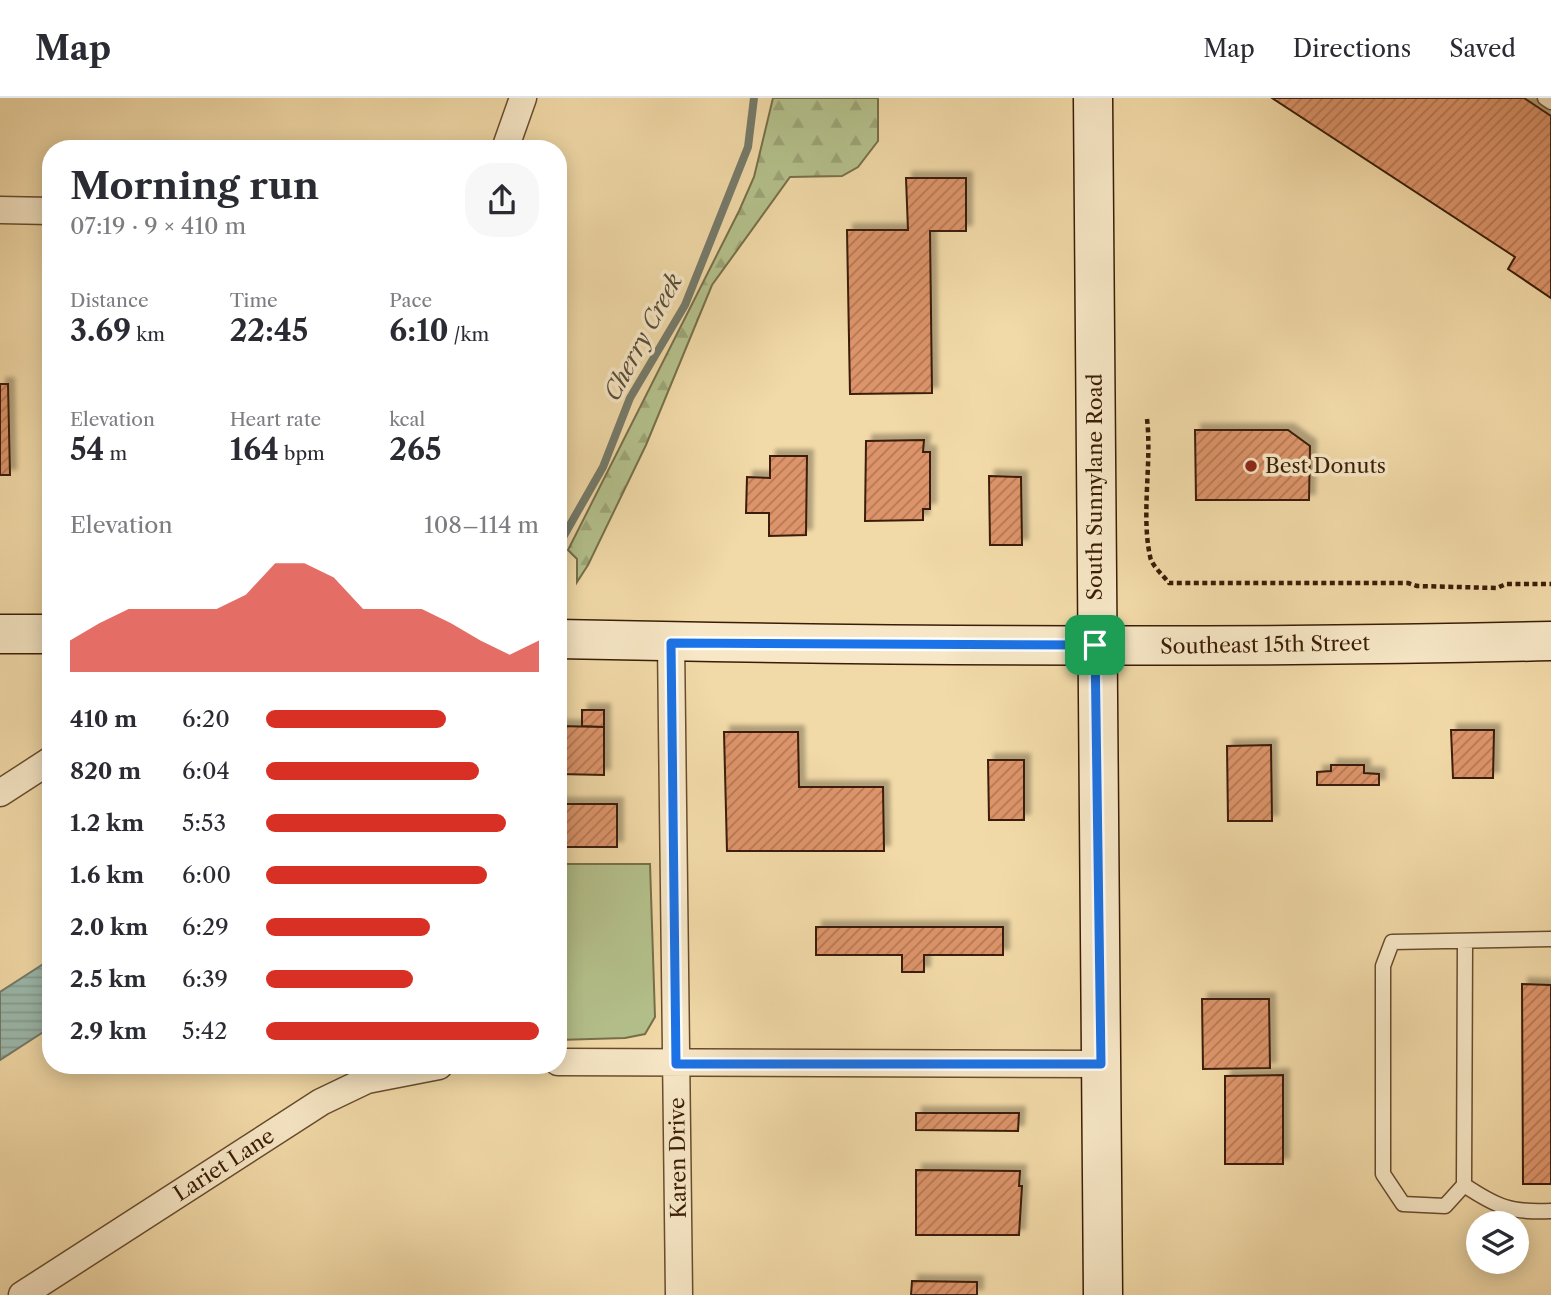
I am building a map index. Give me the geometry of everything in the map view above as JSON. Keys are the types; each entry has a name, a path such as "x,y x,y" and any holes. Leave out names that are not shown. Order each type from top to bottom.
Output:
{"main road":[{"name":"South Sunnylane Road","path":"1093,98 1095,645 1103,1295"},
{"path":"0,634 42,634"},
{"name":"Southeast 15th Street","path":"567,639 671,643 1095,645 1551,641"}],"street":[{"path":"509,140 523,98"},
{"path":"0,210 42,211"},
{"name":"Karen Drive","path":"671,643 680,1295"},
{"path":"0,793 42,766"},
{"path":"567,1062 1101,1064"},
{"name":"Lariet Lane","path":"22,1295 321,1102 367,1080 398,1074"}],"lane":[{"path":"1545,98 1551,102"},
{"path":"1465,942 1464,1185 1444,1206 1403,1204 1383,1174 1383,966 1392,942 1551,939"},
{"path":"1464,1185 1495,1206 1523,1212 1551,1211"}],"path":[{"path":"1147,419 1151,450 1148,477 1150,559 1169,583 1408,583 1417,586 1497,588 1506,584 1551,584"}],"green space":[{"path":"773,98 878,98 878,141 858,167 842,176 790,177 712,285 646,445 588,565 577,582 577,559 568,550 739,211 754,177"},
{"path":"567,864 650,864 655,1017 645,1034 625,1038 567,1040"}],"shaded area":[{"path":"42,965 42,1033 0,1060 0,992"}],"building":[{"path":"1272,98 1524,98 1551,116 1551,298 1508,269 1515,257"},
{"path":"906,178 966,178 966,231 930,231 932,393 850,394 847,230 908,230"},
{"path":"0,384 8,384 10,475 0,475"},
{"path":"1195,430 1288,430 1310,446 1309,500 1196,500"},
{"path":"924,440 923,452 930,452 930,509 923,509 923,520 865,521 866,441"},
{"path":"770,456 807,456 806,535 769,536 769,513 746,513 747,477 770,478"},
{"path":"989,476 1021,477 1022,545 990,545"},
{"path":"582,710 604,710 604,727 582,726"},
{"path":"567,726 604,727 604,775 567,774"},
{"path":"1451,730 1494,730 1493,778 1453,778"},
{"path":"724,732 798,732 799,787 883,787 884,851 727,851"},
{"path":"1271,745 1272,821 1228,821 1227,746"},
{"path":"988,760 1024,760 1024,820 989,820"},
{"path":"1331,765 1364,765 1364,773 1379,774 1379,785 1317,785 1317,772 1331,771"},
{"path":"567,804 617,804 617,847 567,847"},
{"path":"816,927 1003,927 1003,955 924,955 924,972 902,972 902,955 816,955"},
{"path":"1522,984 1551,985 1551,1184 1523,1184"},
{"path":"1202,999 1269,999 1270,1068 1203,1069"},
{"path":"1283,1075 1283,1164 1225,1164 1225,1076"},
{"path":"916,1113 1019,1113 1018,1131 916,1130"},
{"path":"916,1170 1020,1171 1019,1186 1022,1186 1019,1235 916,1235"},
{"path":"912,1281 977,1282 977,1295 911,1295"}],"waterway":[{"name":"Cherry Creek","path":"567,530 603,467 630,398 685,305 748,147 754,98"}],"place":[{"name":"Best Donuts","path":"1251,466"}],"route":[{"path":"671,643 1095,645 1101,1064 676,1064 671,643"}]}
